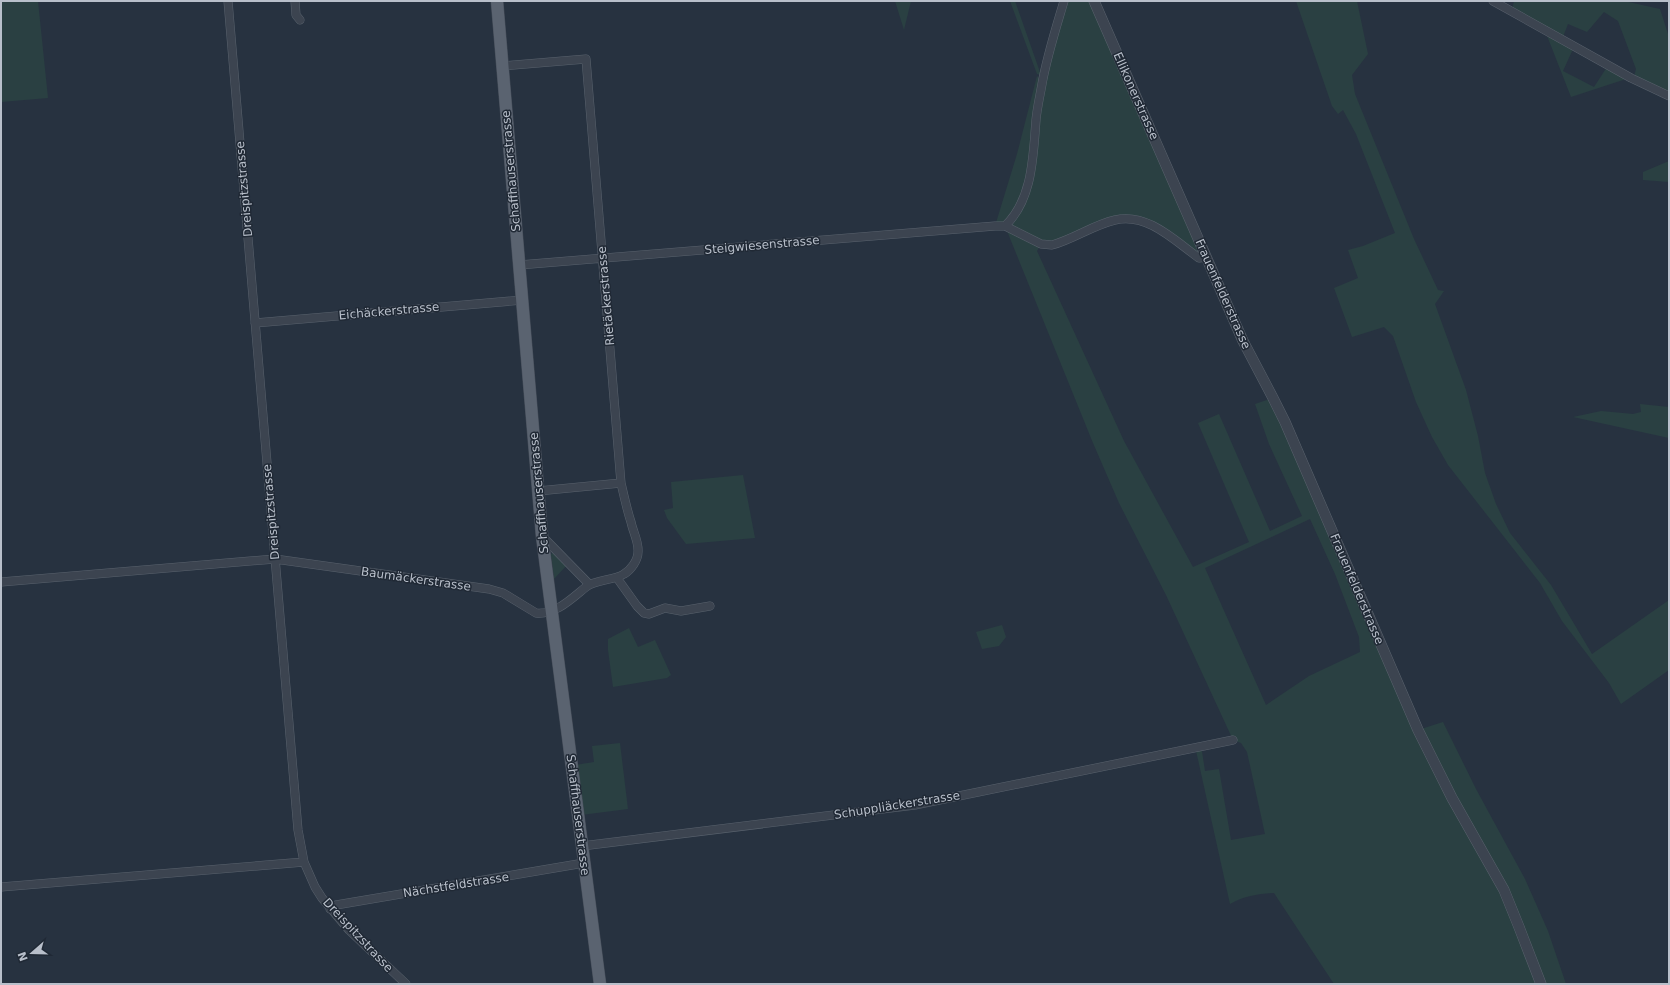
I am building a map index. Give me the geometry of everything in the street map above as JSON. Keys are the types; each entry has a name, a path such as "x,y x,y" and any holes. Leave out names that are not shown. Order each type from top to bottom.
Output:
{"main road":[{"name":"Schaffhauserstrasse","path":"497,1 542,536 600,984"}],"street":[{"name":"Dreispitzstrasse","path":"228,1 298,830 304,862 315,887 330,909 354,935 406,984"},
{"path":"295,1 296,15 300,20"},
{"path":"1064,1 1042,82 1036,118 1033,166 1022,200 1013,218 1005,226 1036,242 1052,245 1115,220 1131,218 1144,221 1199,258 1206,257"},
{"name":"Ellikonerstrasse","path":"1094,1 1178,191"},
{"path":"1493,1 1630,78 1669,96"},
{"name":"Rietäckerstrasse","path":"502,66 586,59 621,484 636,539 638,552 634,564 626,574 617,578 589,584 562,607 552,611"},
{"name":"Frauenfelderstrasse","path":"1178,191 1243,341 1282,416 1418,730 1452,798 1504,890 1541,984"},
{"name":"Steigwiesenstrasse","path":"519,265 1005,226"},
{"name":"Eichäckerstrasse","path":"255,323 523,300"},
{"path":"538,491 621,484"},
{"path":"542,536 589,584"},
{"name":"Baumäckerstrasse","path":"1,582 275,559 489,589 503,593 536,613 542,614 552,611"},
{"path":"617,578 637,606 644,613 649,614 665,608 681,611 710,606"},
{"name":"Schuppliäckerstrasse","path":"582,846 915,805 1233,740"},
{"path":"1,887 304,862"},
{"name":"Nächstfeldstrasse","path":"330,909 336,904 584,863"}],"green space":[{"path":"1,1 38,1 48,98 1,102"},
{"path":"895,1 911,1 904,30"},
{"path":"1010,1 1015,1 1041,75 1037,74"},
{"path":"1064,1 1094,1 1206,257 1165,234 1131,218 1041,244 1037,251 1124,441 1193,567 1249,542 1198,423 1219,414 1270,531 1302,516 1269,444 1255,404 1273,398 1418,730 1443,722 1476,789 1525,879 1548,931 1566,984 1334,984 1274,893 1251,896 1230,904 1195,746 1201,745 1205,771 1219,769 1231,840 1265,834 1247,752 1241,743 1233,740 1166,595 1119,503 1093,443 1005,226 995,226 1017,154 1037,76 1042,81","holes":["1310,519 1335,574 1359,637 1360,652 1309,676 1266,705 1205,568"]},
{"path":"1296,1 1357,1 1368,54 1352,75 1355,94 1414,239 1438,290 1444,291 1435,304 1466,390 1478,436 1485,473 1496,504 1510,533 1551,585 1592,654 1669,600 1669,670 1621,704 1609,683 1562,621 1540,583 1448,465 1432,437 1416,402 1393,336 1384,327 1352,337 1334,288 1358,278 1348,250 1363,246 1395,233 1356,134 1343,110 1338,114 1332,106"},
{"path":"1514,1 1624,1 1660,9 1669,37 1669,94 1634,77 1636,69 1618,21 1604,12 1587,32 1568,24 1561,42 1573,49 1563,71 1594,87 1607,67 1626,79 1571,97 1544,28 1512,10"},
{"path":"1669,161 1669,182 1643,180 1643,172"},
{"path":"1640,404 1669,407 1669,438 1573,417 1601,411 1633,414 1641,412"},
{"path":"743,475 755,538 686,544 667,518 664,510 673,508 671,482"},
{"path":"553,553 567,565 554,579 551,554"},
{"path":"1002,625 1006,637 999,646 982,649 976,632"},
{"path":"629,628 638,647 655,640 671,675 667,678 613,687 608,639"},
{"path":"620,743 628,809 581,815 575,765 594,762 592,746"}]}
